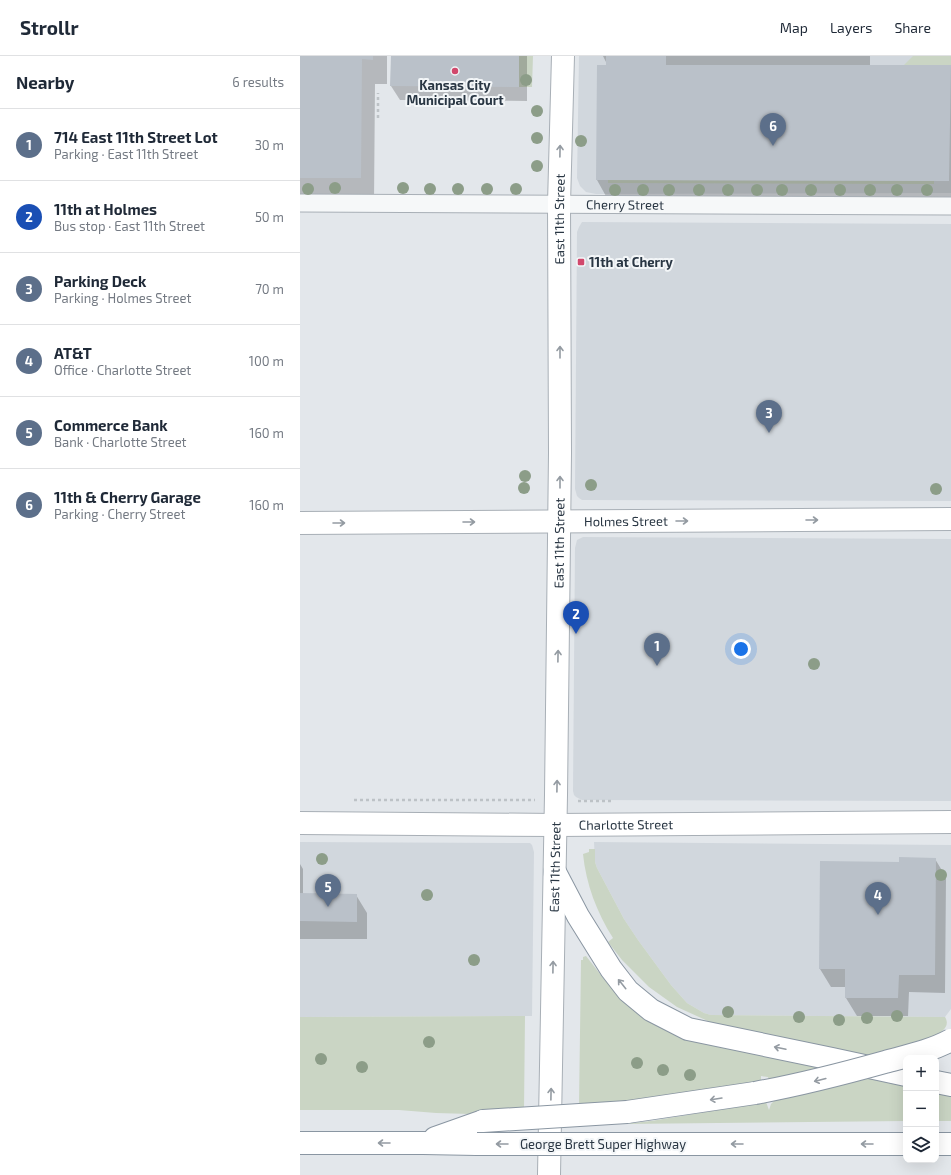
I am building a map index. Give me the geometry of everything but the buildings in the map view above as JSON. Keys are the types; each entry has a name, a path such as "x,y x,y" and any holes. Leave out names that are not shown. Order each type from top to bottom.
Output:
{"main road":[{"name":"East 11th Street","path":"550,1175 556,825 559,522 559,204 562,56"},
{"name":"Holmes Street","path":"300,523 951,519"},
{"name":"Charlotte Street","path":"300,823 556,825 951,822"},
{"path":"555,872 578,916 611,969 628,991 651,1010 688,1029 832,1058 903,1074"},
{"path":"423,1143 483,1121 627,1112 755,1093 802,1084 931,1049 951,1040"},
{"path":"939,1083 951,1085"},
{"name":"George Brett Super Highway","path":"300,1143 903,1144"},
{"path":"939,1144 951,1144"}],"street":[{"name":"Cherry Street","path":"300,203 951,206"}],"path":[{"path":"378,94 378,118"}],"shaded area":[{"path":"579,56 951,56 951,193 596,194 586,192 580,186 577,178"},
{"path":"582,222 951,224 951,501 582,500 579,498 575,489 577,232"},
{"path":"583,537 951,539 951,801 582,800 576,797 573,791 575,548 577,540"},
{"path":"300,842 530,843 534,852 532,1016 300,1017"},
{"path":"594,842 951,845 951,1009 945,1017 711,1015 704,1013 687,1003 671,985 624,919 597,868 595,862"}],"green space":[{"path":"519,56 533,56 532,87 519,87"},
{"path":"913,56 951,56 951,65 904,65"},
{"path":"608,180 934,181 934,184 608,183"},
{"path":"589,849 595,849 595,862 597,868 624,919 638,940 671,985 687,1003 704,1013 711,1015 945,1017 947,1024 942,1031 934,1037 865,1056 755,1034 710,1022 677,1007 649,987 622,960 608,942 613,938 602,919 593,898 584,865 583,854 589,852"},
{"path":"586,956 604,979 631,1006 903,1083 903,1121 624,1124 766,1102 769,1110 771,1104 775,1100 768,1077 761,1076 761,1081 669,1097 579,1106 581,960 583,960 583,957"},
{"path":"525,1016 524,1110 470,1114 399,1110 300,1110 300,1017"},
{"path":"939,1092 951,1094 951,1121 939,1121"}],"place":[{"name":"Kansas City Municipal Court","path":"455,71"},
{"name":"11th & Cherry Garage","path":"773,146"},
{"name":"11th at Cherry","path":"581,262"},
{"name":"Parking Deck","path":"769,433"},
{"name":"11th at Holmes","path":"576,634"},
{"name":"714 East 11th Street Lot","path":"657,666"},
{"name":"Commerce Bank","path":"328,907"},
{"name":"AT&T","path":"878,915"}]}
